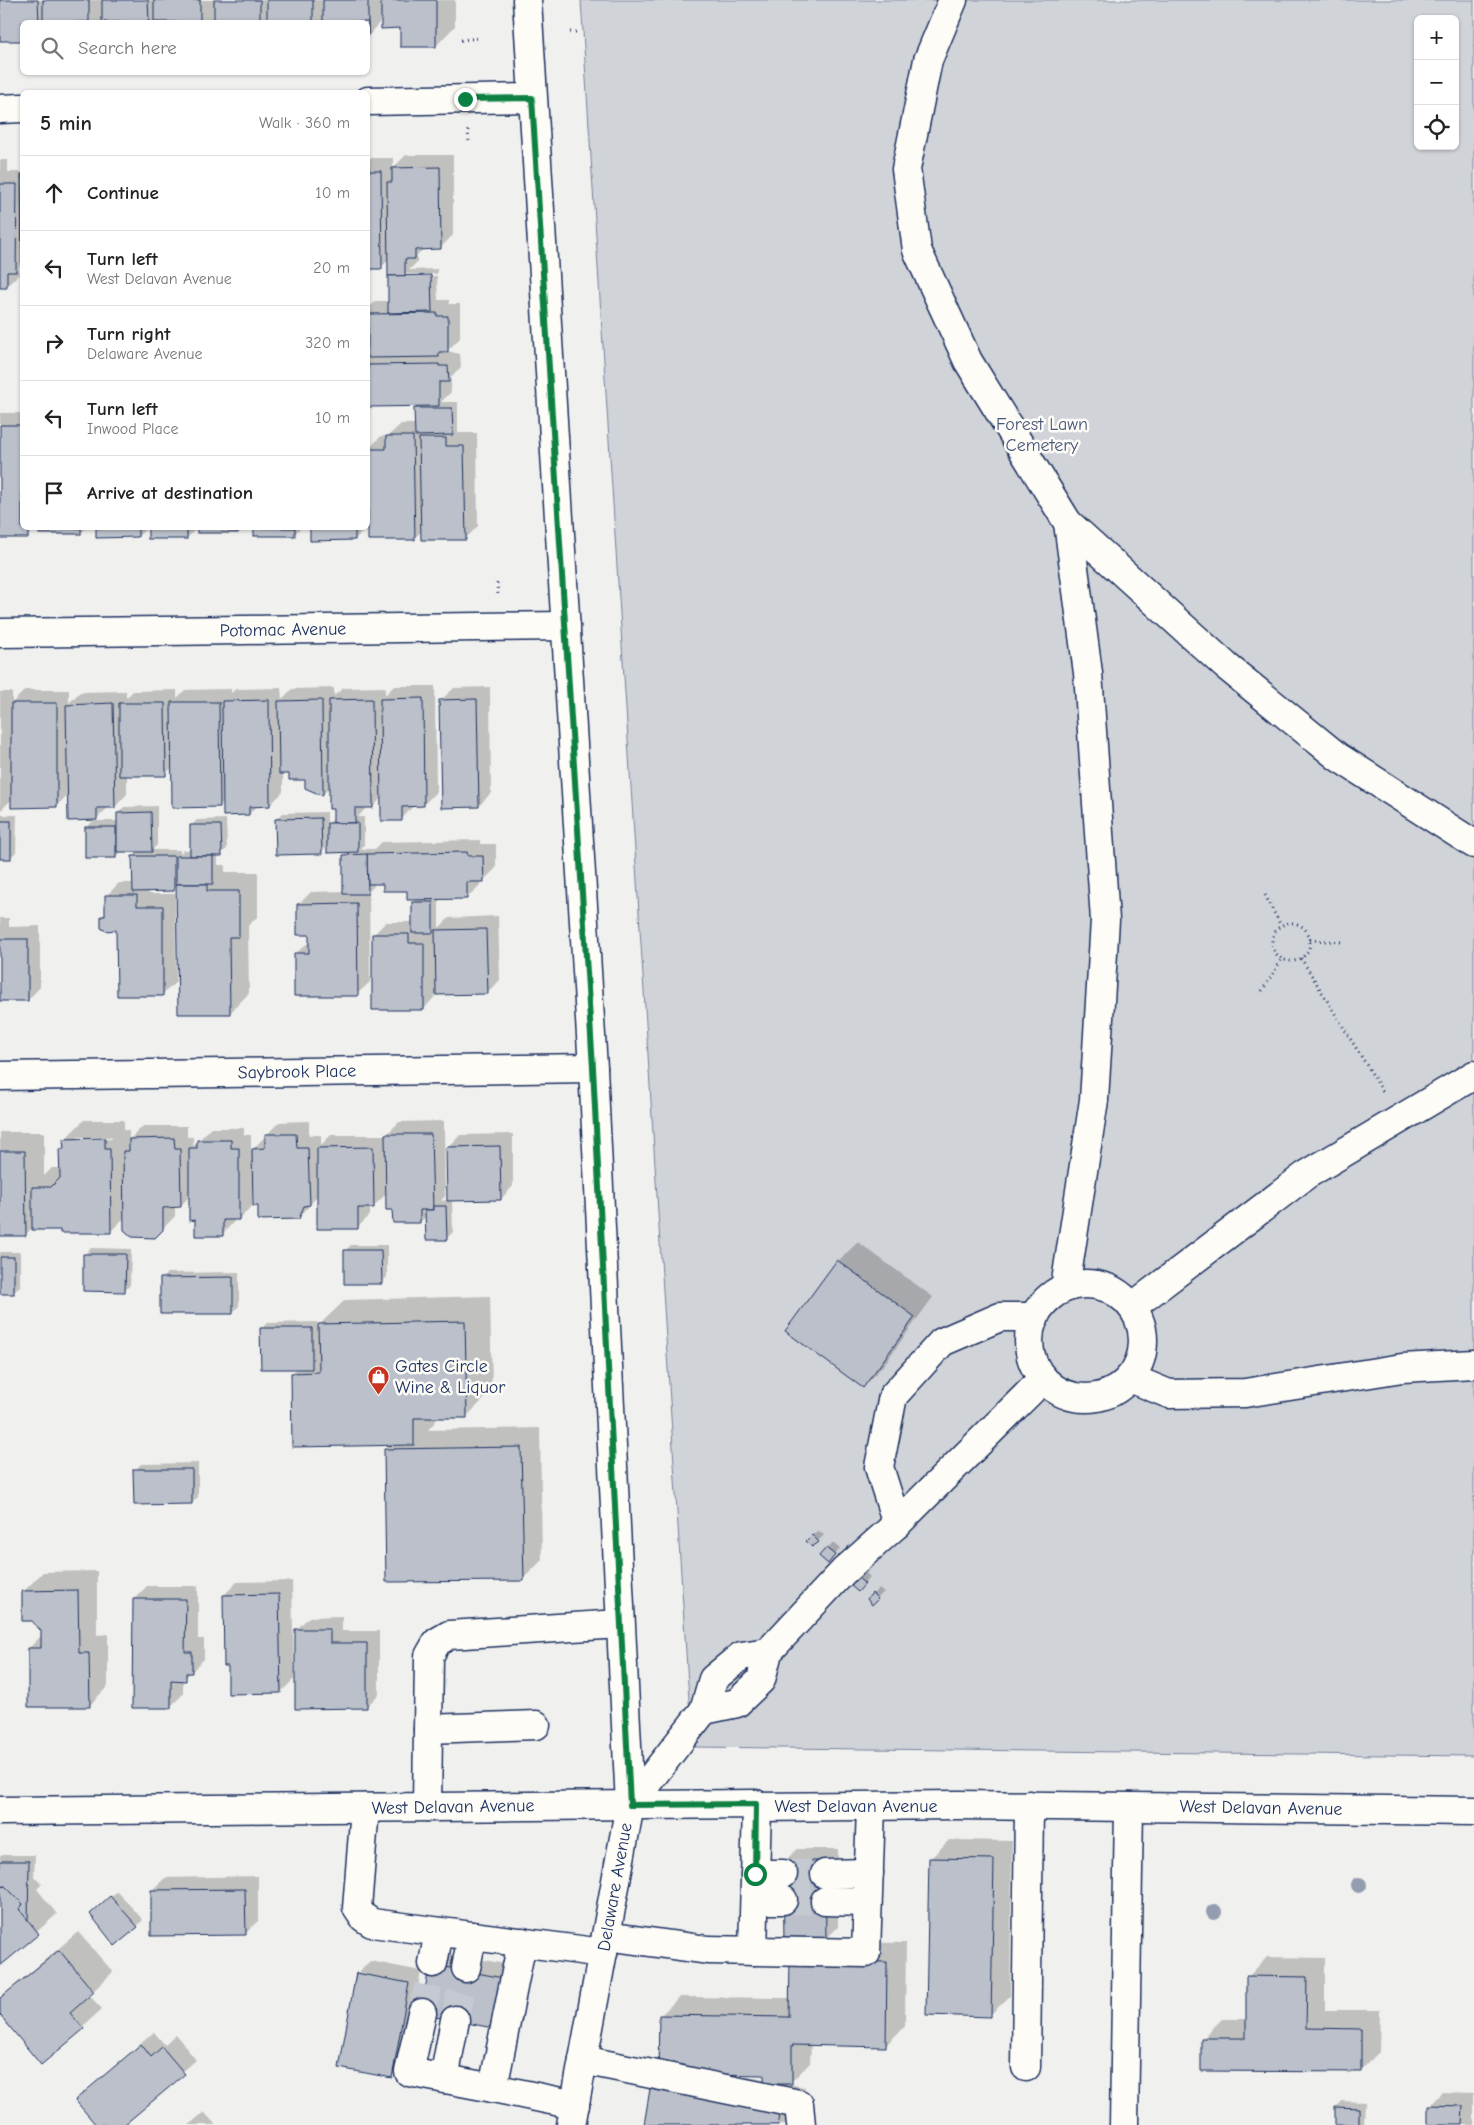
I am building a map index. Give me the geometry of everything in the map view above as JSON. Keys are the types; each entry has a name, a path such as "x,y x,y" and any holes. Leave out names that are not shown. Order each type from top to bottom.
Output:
{"street":[{"name":"Delaware Avenue","path":"527,0 593,1068 630,1805 573,2115"},
{"path":"953,0 928,60 906,169 917,250 968,361 1068,523 1226,666 1338,757 1474,844"},
{"path":"370,101 532,98"},
{"path":"0,109 20,108"},
{"path":"1065,1288 1094,1100 1105,920 1088,673 1068,523"},
{"name":"Potomac Avenue","path":"0,634 566,626"},
{"name":"Saybrook Place","path":"0,1076 593,1068"},
{"path":"1132,1307 1306,1175 1474,1075"},
{"path":"1094,1285 1114,1291 1132,1307 1142,1331 1143,1341 1140,1361 1130,1378 1115,1390 1096,1398 1078,1398 1059,1392 1043,1379 1031,1355 1029,1336 1034,1317 1048,1299 1065,1288 1094,1285"},
{"path":"897,1524 879,1467 893,1396 942,1342 1000,1317 1034,1317"},
{"path":"1130,1378 1169,1394 1245,1393 1402,1368 1474,1364"},
{"path":"630,1805 704,1710 713,1679 741,1656 768,1652 844,1571 897,1524 1043,1379"},
{"path":"426,1807 429,1656 437,1642 448,1635 620,1624"},
{"path":"428,1729 536,1725"},
{"name":"West Delavan Avenue","path":"0,1811 756,1804 757,1806 1029,1805 1474,1811"},
{"path":"1026,2067 1029,1805"},
{"path":"753,1951 757,1806"},
{"path":"1124,2125 1129,1806"},
{"path":"365,1808 357,1908 363,1917 372,1923 522,1942 605,1944 708,1950 866,1953 871,1807"},
{"path":"825,1874 868,1873"},
{"path":"755,1887 783,1887"},
{"path":"825,1901 867,1902"},
{"path":"432,1963 440,1932"},
{"path":"466,1968 472,1936"},
{"path":"492,2088 522,1942"},
{"path":"422,2013 409,2072 492,2088 573,2115"},
{"path":"444,2079 455,2020"},
{"path":"584,2060 799,2104 800,2125"}],"path":[{"path":"570,32 576,32"},
{"path":"462,40 479,38"},
{"path":"468,130 469,142"},
{"path":"497,583 498,595"},
{"path":"1265,895 1281,926"},
{"path":"1290,923 1297,924 1307,932 1310,940 1308,950 1301,958 1294,961 1282,959 1274,950 1272,944 1275,932 1281,926 1290,923"},
{"path":"1310,940 1342,942"},
{"path":"1301,958 1399,1119"},
{"path":"1262,991 1282,959"}],"green space":[{"name":"Forest Lawn Cemetery","path":"581,0 1474,0 1474,1756 692,1747"}],"building":[{"path":"0,0 38,0 39,20 20,20 20,41 0,41"},
{"path":"43,0 89,0 89,20 43,20"},
{"path":"102,0 148,0 149,20 102,20"},
{"path":"154,0 200,0 200,20 154,20"},
{"path":"214,0 260,0 260,20 214,20"},
{"path":"267,0 313,0 313,20 267,20"},
{"path":"323,0 368,0 368,20 323,20"},
{"path":"381,0 436,0 436,47 400,47 400,28 381,29"},
{"path":"440,167 441,249 415,250 415,259 405,259 405,276 388,276 387,182 392,182 392,168"},
{"path":"370,171 381,171 382,269 370,269"},
{"path":"0,184 17,184 16,272 7,272 7,288 0,288"},
{"path":"431,275 432,312 388,313 388,276"},
{"path":"437,313 437,316 448,316 448,352 439,352 439,357 370,358 370,314"},
{"path":"439,364 439,366 448,366 449,382 439,382 439,406 370,407 370,365"},
{"path":"414,408 452,408 453,435 415,436"},
{"path":"0,425 20,425 20,530 28,530 28,538 0,538"},
{"path":"386,436 413,436 415,540 368,540 368,530 370,530 370,449 386,449"},
{"path":"419,438 446,438 446,446 464,446 466,540 421,540"},
{"path":"39,530 81,530 81,534 39,534"},
{"path":"96,530 138,530 138,537 96,538"},
{"path":"148,530 187,530 187,539 148,539"},
{"path":"197,530 238,530 238,533 197,533"},
{"path":"254,530 295,530 295,536 254,536"},
{"path":"310,530 355,530 355,540 310,541"},
{"path":"423,698 424,806 402,807 402,821 381,821 380,699"},
{"path":"372,699 373,808 355,808 355,823 333,823 333,809 329,809 329,700"},
{"path":"477,699 479,807 441,808 439,700"},
{"path":"269,700 270,806 249,807 249,815 223,816 222,701"},
{"path":"322,700 323,796 305,788 305,780 289,780 289,774 279,774 278,701"},
{"path":"171,702 219,702 220,807 172,808"},
{"path":"11,703 57,703 57,807 11,808"},
{"path":"113,703 115,808 97,808 97,820 68,821 66,705"},
{"path":"119,703 165,703 166,776 119,776"},
{"path":"151,812 152,852 117,852 117,813"},
{"path":"321,818 322,854 276,855 275,819"},
{"path":"0,821 11,821 11,859 0,859"},
{"path":"327,823 358,823 358,852 327,853"},
{"path":"190,825 221,825 222,856 190,856"},
{"path":"85,827 116,827 116,858 85,858"},
{"path":"467,852 468,856 483,856 484,882 467,882 467,899 407,900 407,891 383,891 383,884 368,884 367,854"},
{"path":"367,854 368,894 343,894 343,855"},
{"path":"132,856 174,856 174,891 133,892"},
{"path":"176,856 213,856 213,884 176,884"},
{"path":"176,884 207,884 207,891 239,891 239,937 229,937 230,1014 178,1014"},
{"path":"105,895 137,895 137,906 163,906 163,996 117,996 116,930 106,931 101,928 101,916 105,916"},
{"path":"412,902 433,902 433,933 412,933"},
{"path":"357,903 358,996 294,996 294,953 309,953 309,935 297,935 297,904"},
{"path":"486,929 488,994 436,995 435,930"},
{"path":"372,934 409,934 409,943 424,943 424,1010 372,1010"},
{"path":"0,939 28,939 28,1001 0,1001"},
{"path":"265,1134 296,1134 297,1148 308,1148 310,1205 304,1206 299,1219 258,1220 258,1206 253,1206 252,1149 265,1148"},
{"path":"385,1134 431,1134 433,1210 420,1210 420,1223 393,1223 392,1210 386,1210"},
{"path":"105,1138 105,1149 110,1149 111,1233 60,1233 60,1230 32,1230 32,1187 51,1187 60,1178 59,1149 64,1149 63,1139"},
{"path":"174,1138 175,1149 180,1149 181,1207 163,1208 163,1230 155,1238 132,1237 124,1230 123,1151 129,1151 129,1139"},
{"path":"197,1140 231,1140 231,1148 239,1148 239,1220 223,1220 223,1236 195,1236 195,1220 189,1221 189,1148 197,1148"},
{"path":"500,1146 501,1200 447,1201 446,1147"},
{"path":"373,1147 374,1208 358,1208 358,1229 317,1229 317,1148"},
{"path":"0,1151 25,1151 26,1236 0,1236"},
{"path":"433,1206 446,1206 447,1240 426,1240 425,1210 433,1210"},
{"path":"344,1250 381,1250 382,1284 344,1284"},
{"path":"83,1254 126,1254 125,1292 83,1291"},
{"path":"0,1257 14,1257 14,1294 0,1294"},
{"path":"837,1260 915,1317 863,1388 785,1331"},
{"path":"233,1277 233,1314 160,1314 160,1278"},
{"name":"Gates Circle Wine & Liquor","path":"465,1321 467,1418 414,1418 414,1445 292,1447 291,1373 319,1372 318,1324"},
{"path":"260,1328 312,1328 312,1369 261,1369"},
{"path":"521,1447 524,1581 386,1582 384,1449"},
{"path":"133,1469 192,1469 192,1504 134,1505"},
{"path":"812,1535 819,1542 812,1547 806,1541"},
{"path":"826,1548 835,1555 828,1564 819,1556"},
{"path":"857,1577 865,1584 858,1592 850,1585"},
{"path":"78,1590 79,1653 89,1653 90,1707 28,1707 28,1648 41,1648 41,1631 32,1621 22,1621 22,1591"},
{"path":"872,1593 878,1599 872,1605 867,1599"},
{"path":"279,1594 281,1693 228,1694 228,1666 224,1666 223,1595"},
{"path":"133,1599 186,1599 185,1652 192,1652 192,1673 186,1673 186,1681 171,1680 171,1708 132,1708"},
{"path":"295,1629 330,1629 330,1643 367,1643 367,1708 295,1709"},
{"path":"929,1858 994,1859 991,2017 926,2015"},
{"path":"0,1861 29,1861 28,1921 19,1909 23,1904 5,1886 0,1887"},
{"path":"783,1861 825,1861 826,1942 784,1942"},
{"path":"5,1886 23,1904 19,1909 39,1934 0,1966 0,1887"},
{"path":"245,1889 246,1935 151,1936 151,1890"},
{"path":"110,1896 138,1927 115,1946 90,1914"},
{"path":"59,1950 94,1992 70,2013 84,2029 41,2065 0,2015 0,1998"},
{"path":"790,1961 887,1962 886,2047 792,2045 792,2084 764,2084 764,2075 658,2073 659,2015 789,2017"},
{"path":"430,1964 503,1978 493,2028 420,2014"},
{"path":"356,1973 409,1983 392,2078 339,2068"},
{"path":"1246,1976 1307,1977 1306,2028 1361,2029 1361,2072 1201,2071 1201,2038 1246,2038"},
{"path":"141,2044 151,2057 162,2047 185,2074 124,2125 96,2125 75,2100"},
{"path":"650,2089 781,2112 778,2125 644,2125"},
{"path":"1428,2105 1463,2106 1462,2125 1428,2125"},
{"path":"1335,2107 1359,2108 1359,2125 1335,2125"}],"tunnel":[{"path":"783,1874 825,1874"},
{"path":"783,1900 825,1901"},
{"path":"422,2013 433,1963"},
{"path":"455,2020 466,1968"}],"place":[{"name":"Gates Circle Wine & Liquor","path":"379,1395"}],"route":[{"path":"465,99 532,98 593,1068 630,1805 756,1804 755,1874"}]}
